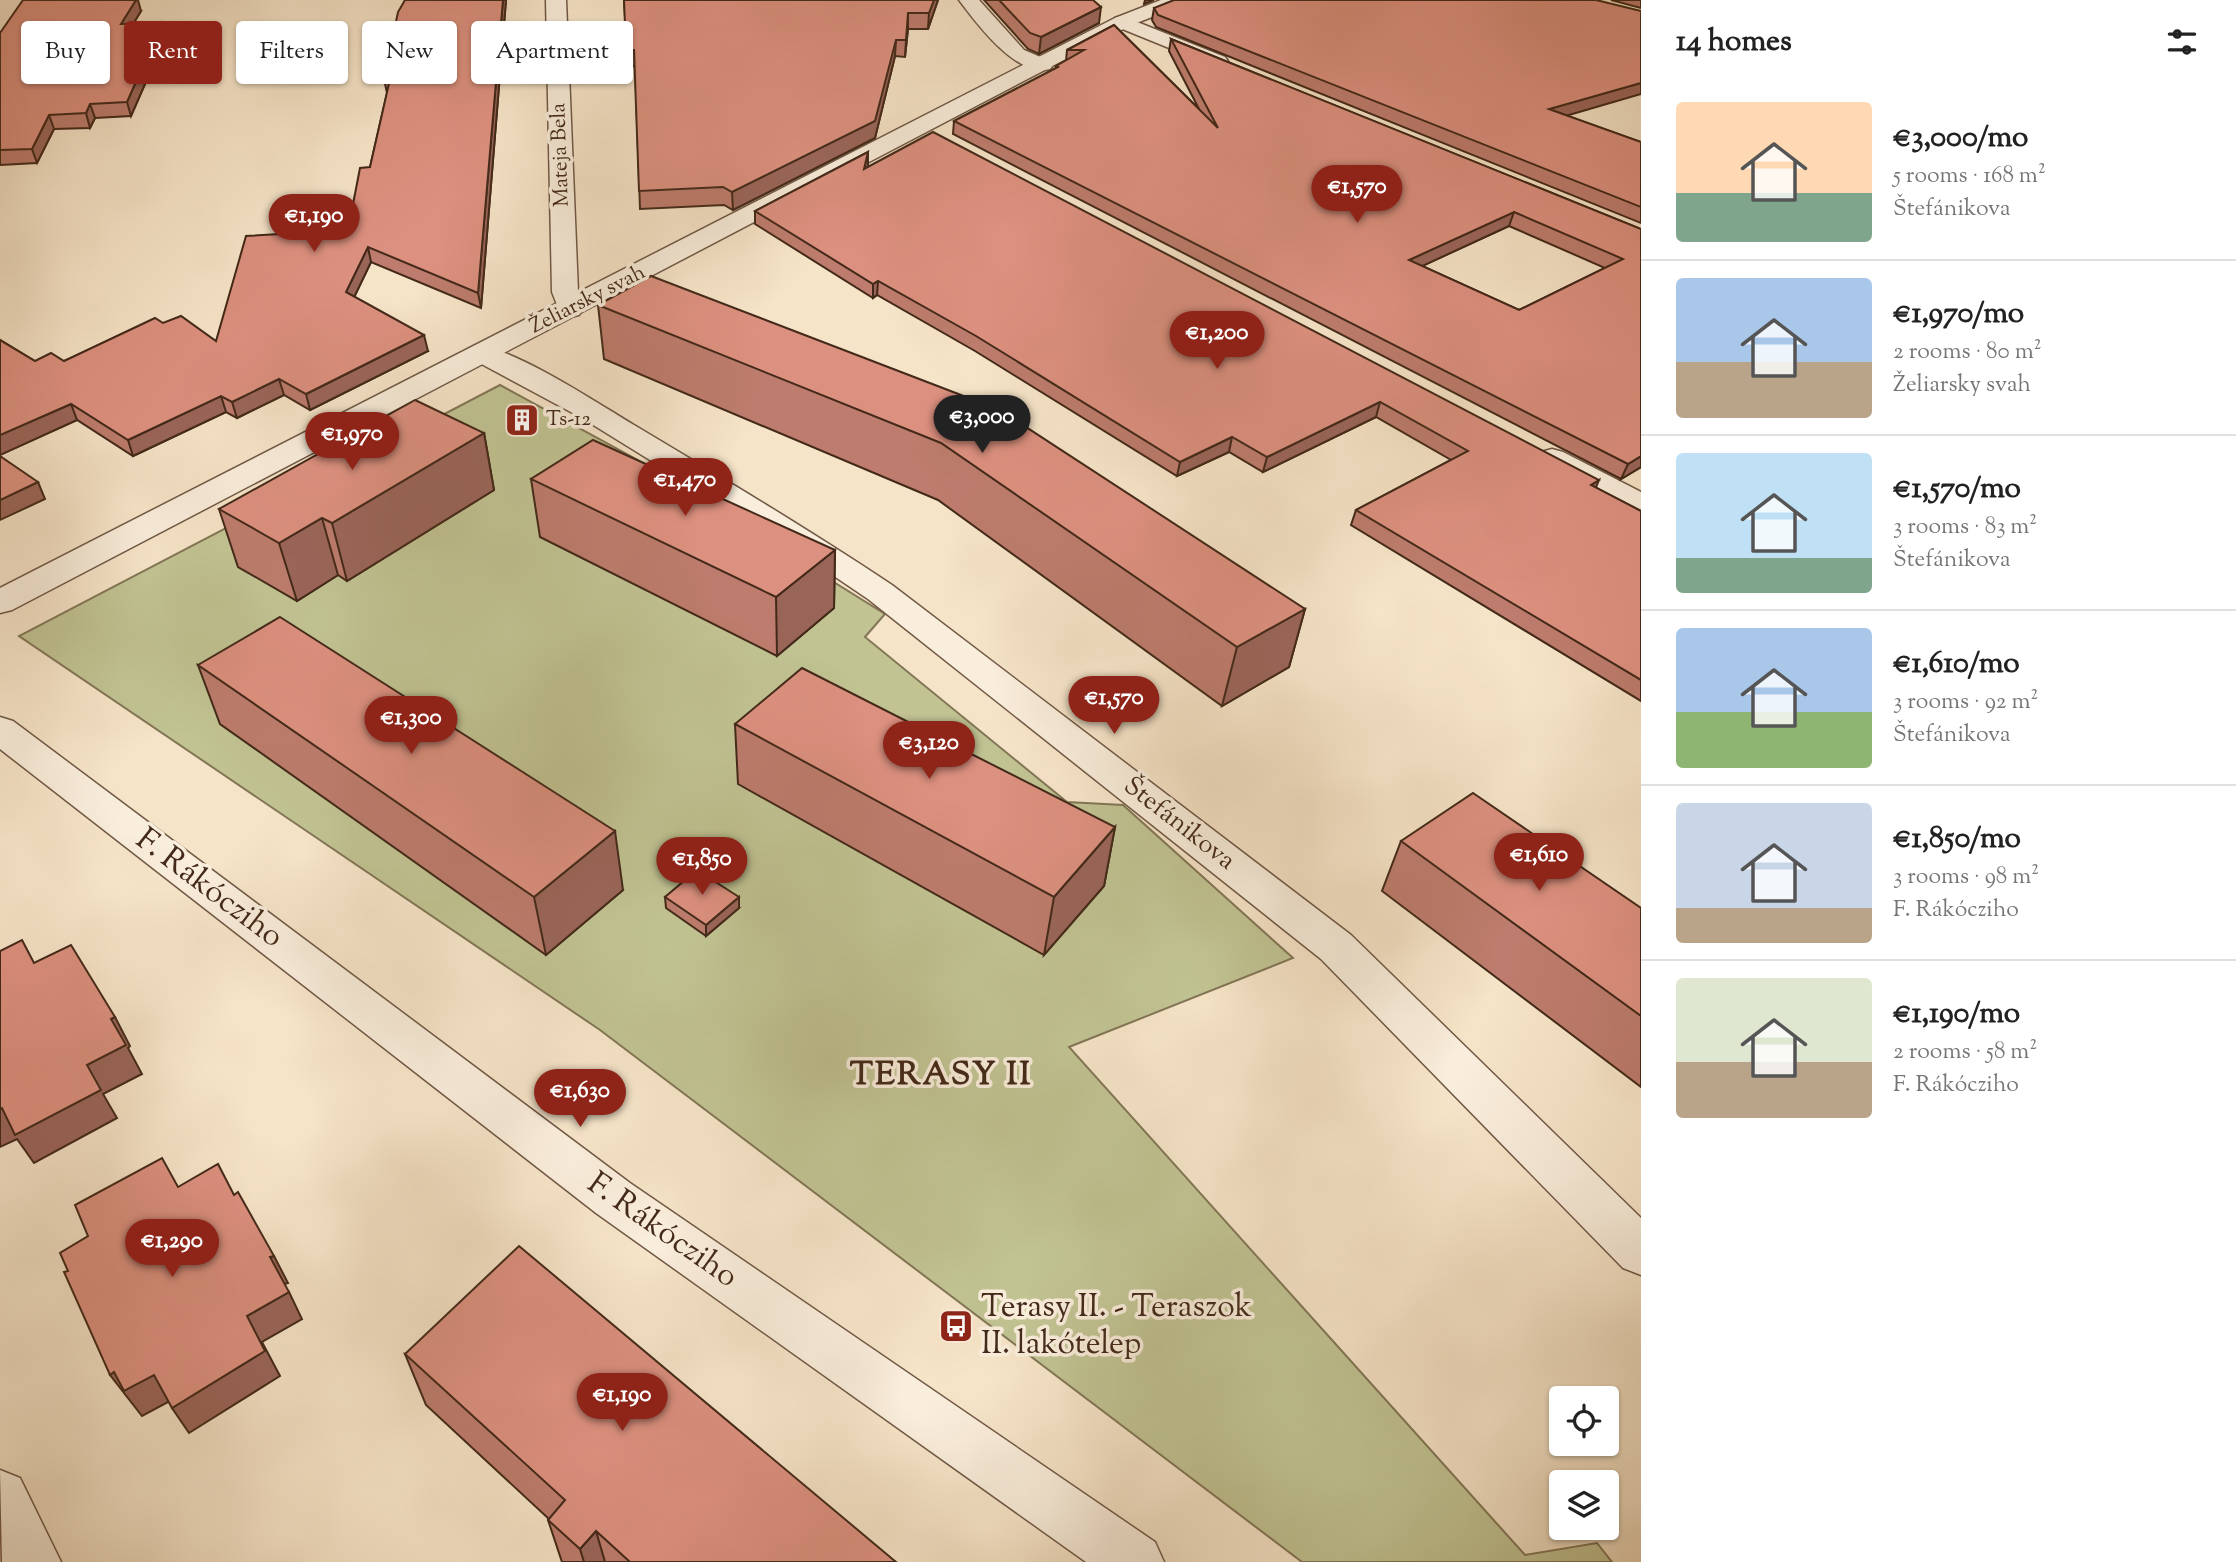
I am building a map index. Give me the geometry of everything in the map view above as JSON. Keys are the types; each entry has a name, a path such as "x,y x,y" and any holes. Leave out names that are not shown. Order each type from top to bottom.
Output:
{"street":[{"name":"Mateja Bela","path":"556,0 565,292 570,309"},
{"path":"969,0 1017,54 1042,65"},
{"name":"Želiarsky svah","path":"0,602 1122,22 1178,0"},
{"path":"1122,22 1242,70"},
{"path":"921,127 947,141"},
{"name":"Štefánikova","path":"484,354 592,412 809,544 880,592 1108,768 1336,947 1641,1252"},
{"path":"1530,446 1641,505"},
{"name":"F. Rákócziho","path":"0,730 613,1198 1135,1562"},
{"path":"0,1498 32,1562"}],"green space":[{"path":"500,385 638,460 885,614 865,637 1067,802 1123,805 1293,958 1069,1047 1525,1555 1597,1543 1612,1562 1302,1562 600,1030 19,636"}],"building":[{"path":"23,0 136,0 121,24 124,24 124,84 135,84 127,102 90,104 86,113 49,115 32,149 0,150 0,33"},
{"path":"405,0 503,0 501,21 471,21 471,84 496,84 478,293 368,247 346,292 424,335 306,394 279,379 232,402 221,396 128,440 71,404 0,435 0,340 35,361 51,353 64,361 155,318 163,323 181,316 216,341 246,236 348,230 360,168 370,167 389,84 457,84 457,21 396,21"},
{"path":"624,0 934,0 929,13 908,13 906,40 896,40 875,121 732,192 723,187 639,191 633,21 625,21"},
{"path":"999,0 1093,0 1101,7 1041,37 1030,33"},
{"path":"1174,0 1596,0 1641,11 1641,83 1549,109 1641,142 1641,207 1158,15 1154,8"},
{"path":"1114,25 1218,128 1171,39 1641,229 1641,456 1628,464 954,121 1058,67 1056,66 1084,50 1067,50","holes":["1514,212 1623,259 1519,310 1409,260"]},
{"path":"933,132 1599,480 1591,485 1641,511 1641,680 1356,510 1468,451 1380,402 1267,457 1232,437 1180,462 976,336 878,281 873,284 755,211 868,152 864,169"},
{"path":"651,276 1000,410 1305,609 1237,647 941,443 598,305"},
{"path":"415,400 484,433 332,523 322,518 279,543 219,509"},
{"path":"593,440 835,550 776,597 531,479"},
{"path":"0,456 38,482 0,500"},
{"path":"280,617 615,831 534,897 198,665"},
{"path":"802,668 1115,827 1054,897 735,724"},
{"path":"1473,793 1641,908 1641,1016 1401,841"},
{"path":"697,870 739,897 706,925 665,897"},
{"path":"22,940 34,963 71,945 115,1017 111,1019 126,1045 87,1065 101,1090 15,1135 2,1108 0,1109 0,951"},
{"path":"162,1158 178,1187 218,1164 234,1195 238,1192 274,1256 270,1257 289,1292 247,1316 265,1351 172,1408 154,1375 124,1391 114,1372 110,1375 64,1272 68,1271 60,1253 88,1236 75,1205"},
{"path":"519,1246 896,1562 630,1562 596,1531 580,1549 548,1520 565,1500 405,1354"}],"place":[{"name":"Ts-12","path":"522,420"},
{"name":"Terasy II. - Teraszok II. lakótelep","path":"956,1326"}],"district":[{"name":"TERASY II","path":"941,1076"}]}
